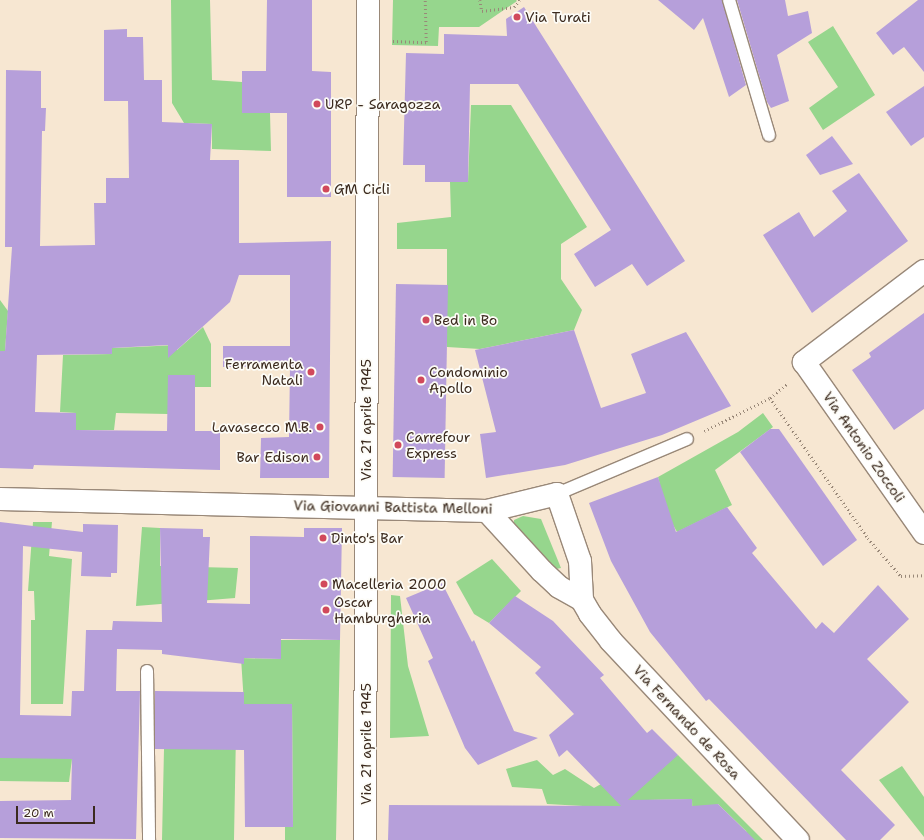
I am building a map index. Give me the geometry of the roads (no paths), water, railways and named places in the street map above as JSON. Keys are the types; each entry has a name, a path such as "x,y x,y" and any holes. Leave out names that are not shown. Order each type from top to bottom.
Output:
{"street":[{"name":"Via 21 aprile 1945","path":"365,840 368,0"},
{"name":"Via Antonio Zoccoli","path":"924,271 799,371 924,533"},
{"name":"Via Giovanni Battista Melloni","path":"0,499 366,506 487,511 557,494"},
{"path":"557,494 580,560 582,600"},
{"name":"Via Fernando de Rosa","path":"487,511 547,576 582,600 611,641 798,840"}],"lane":[{"path":"729,0 769,134"},
{"name":"Via Giovanni Battista Melloni","path":"557,494 687,439"},
{"path":"146,671 149,840"}],"place":[{"name":"Via Turati","path":"517,17"},
{"name":"URP - Saragozza","path":"317,104"},
{"name":"GM Cicli","path":"326,189"},
{"name":"Bed in Bo","path":"426,320"},
{"name":"Ferramenta Natali","path":"311,372"},
{"name":"Condominio Apollo","path":"421,380"},
{"name":"Lavasecco M.B.","path":"320,427"},
{"name":"Carrefour Express","path":"398,445"},
{"name":"Bar Edison","path":"317,457"},
{"name":"Dinto's Bar","path":"323,538"},
{"name":"Macelleria 2000","path":"324,584"},
{"name":"Oscar Hamburgheria","path":"326,610"}]}
